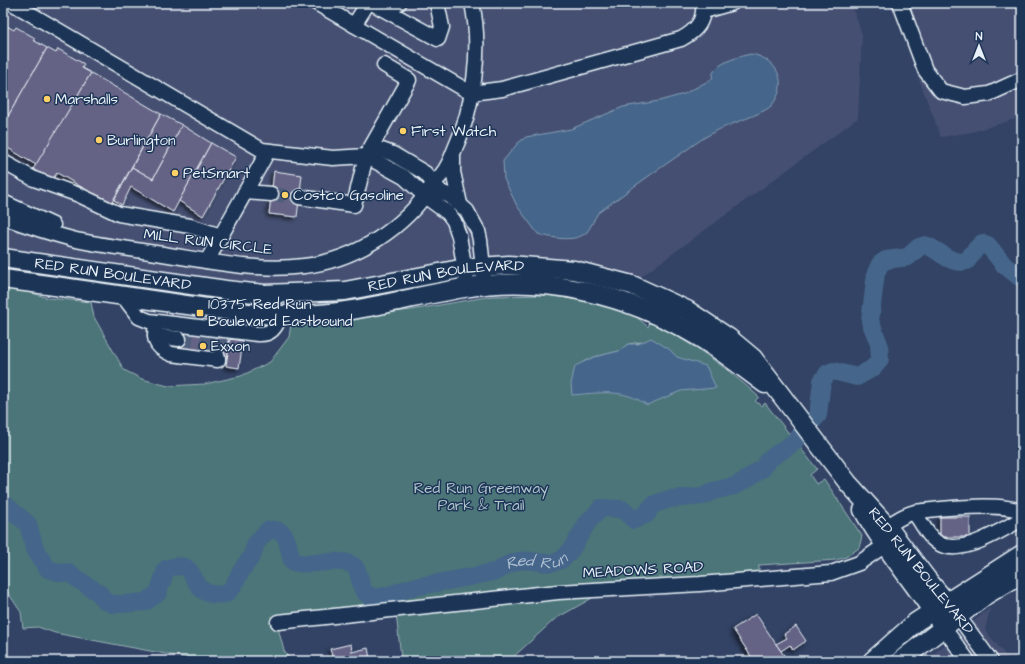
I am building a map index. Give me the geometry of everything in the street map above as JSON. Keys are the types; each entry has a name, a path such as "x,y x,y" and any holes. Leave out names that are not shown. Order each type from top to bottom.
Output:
{"main road":[{"name":"RED RUN BOULEVARD","path":"3,258 226,290 264,294 345,291 465,268 509,265 574,270 632,285 687,310 728,338 753,358 829,460 848,483 883,536 927,579 940,606 943,627"},
{"name":"RED RUN BOULEVARD","path":"3,279 224,310 300,315 348,310 477,287 511,284 562,288 598,294 626,302 677,324 699,336 779,394"},
{"path":"872,661 916,622 1022,554"},
{"path":"900,661 986,596 1022,574"},
{"name":"RED RUN BOULEVARD","path":"940,606 958,616"}],"street":[{"path":"12,3 262,150 333,158 366,156 382,150 393,154 425,173 442,192 460,204 472,219 478,231 483,266 477,287"},
{"path":"316,3 471,93 502,89 681,39 689,34 699,24 703,7 732,3"},
{"path":"354,25 368,3"},
{"path":"377,6 399,3"},
{"path":"377,6 438,39 442,27 437,3"},
{"name":"MILL RUN CIRCLE","path":"3,217 71,239 207,261 268,268 304,266 344,256 371,244 405,219 426,197 434,183 443,173 464,128 477,54 477,38 472,3"},
{"path":"900,3 926,70 940,91 965,97 989,94 1022,79"},
{"path":"299,197 354,205 366,156 409,80 384,65"},
{"path":"207,261 268,151"},
{"path":"453,153 453,172 460,204"},
{"path":"366,156 404,177 426,197 448,213 454,221 459,236 465,268 477,287"},
{"path":"3,162 34,179 79,195 119,214 190,226 221,236"},
{"path":"246,192 271,194"},
{"name":"MILL RUN CIRCLE","path":"3,202 70,231 118,247"},
{"path":"405,219 423,212 432,211 444,214 454,221"},
{"path":"123,296 139,317 155,329 179,339"},
{"path":"155,329 221,334 265,334 273,330 280,314"},
{"path":"155,329 159,347 171,354 218,360 218,357"},
{"path":"914,512 1002,506 1018,509 1022,513"},
{"path":"914,512 935,541 950,547 973,545 1022,519"},
{"name":"MEADOWS ROAD","path":"278,622 565,592 700,584 831,573 844,570 859,563 900,518 914,512"},
{"name":"RED RUN BOULEVARD","path":"958,616 991,661"},
{"name":"RED RUN BOULEVARD","path":"943,627 968,661"}],"shaded area":[{"path":"3,3 851,3 862,34 858,118 634,282 576,266 359,285 280,290 3,253"},
{"path":"890,3 1022,3 1022,117 972,132 941,137"},
{"path":"751,54 768,61 778,74 780,89 777,98 771,106 761,112 722,128 699,141 598,213 587,232 577,238 570,239 538,234 517,206 504,179 503,161 518,143 526,137 571,129 623,107 659,101 684,94 712,79 714,71 722,64"},
{"path":"651,338 669,349 677,357 706,366 716,388 681,391 647,405 629,396 620,394 601,393 572,395 571,384 575,366 594,357 619,351 628,344 638,344"},
{"path":"990,608 985,630 1010,661 925,661"}],"green space":[{"name":"Red Run Greenway Park & Trail","path":"3,288 26,291 48,298 91,302 94,317 124,370 142,379 168,386 205,384 241,376 270,362 289,337 291,324 411,310 492,296 547,295 592,302 631,312 648,327 650,322 694,346 733,375 759,397 755,401 762,406 765,403 817,469 810,475 816,484 824,479 862,536 859,548 846,557 836,560 759,565 759,576 601,593 555,619 511,659 501,657 481,658 454,656 417,660 401,657 396,613 278,628 284,651 291,661 189,661 187,658 55,633 38,627 23,628 21,612 6,590 3,590","holes":["641,342 574,371 594,357 619,351 628,344"]}],"building":[{"path":"3,24 14,30 16,27 35,38 33,40 47,48 3,125"},
{"name":"Marshalls","path":"47,48 56,53 58,49 84,64 82,68 91,73 36,165 6,147 3,150 3,125"},
{"name":"Burlington","path":"91,73 161,114 111,204 57,173 50,182 32,171"},
{"path":"161,114 182,125 153,179 132,167"},
{"name":"PetSmart","path":"182,125 211,143 173,212 131,187 122,205 114,200 132,167 153,179"},
{"path":"211,143 236,157 203,216 179,201"},
{"name":"Costco Gasoline","path":"274,171 302,175 297,217 269,214"},
{"name":"Exxon","path":"180,329 211,332 210,338 229,340 227,358 177,352"},
{"path":"230,339 243,341 239,368 226,366"},
{"path":"940,517 970,517 970,537 940,537"},
{"path":"756,614 788,661 754,661 733,629"},
{"path":"796,626 806,641 793,650 790,645 781,651 776,644 787,638 784,634"},
{"path":"351,644 352,652 368,648 370,659 360,661 338,661 338,658 333,659 330,649"}],"waterway":[{"name":"Red Run","path":"3,503 28,524 35,549 48,569 62,573 67,572 100,594 104,600 112,604 145,602 158,593 166,569 176,566 187,568 191,572 199,587 204,591 220,595 226,594 232,588 243,568 252,556 256,543 268,530 275,530 284,535 293,562 307,564 335,561 348,563 353,566 356,569 365,593 375,597 386,596 409,588 498,571 516,561 525,560 547,563 554,562 565,557 588,522 601,508 622,509 634,520 647,514 650,508 655,504 669,499 703,496 713,491 734,486 763,468 768,460 793,443 818,415 822,381 828,373 833,371 857,377 873,368 880,359 879,344 870,321 876,273 880,264 886,260 908,257 919,247 925,245 955,261 967,261 982,243 988,245 1004,265 1022,279"}],"tunnel":[{"path":"271,194 299,197"},
{"path":"179,339 220,344 220,339"}],"place":[{"name":"Marshalls","path":"47,99"},
{"name":"First Watch","path":"403,131"},
{"name":"Burlington","path":"99,140"},
{"name":"PetSmart","path":"175,173"},
{"name":"Costco Gasoline","path":"285,195"},
{"name":"10375 Red Run Boulevard Eastbound","path":"200,313"},
{"name":"Exxon","path":"203,346"}]}
